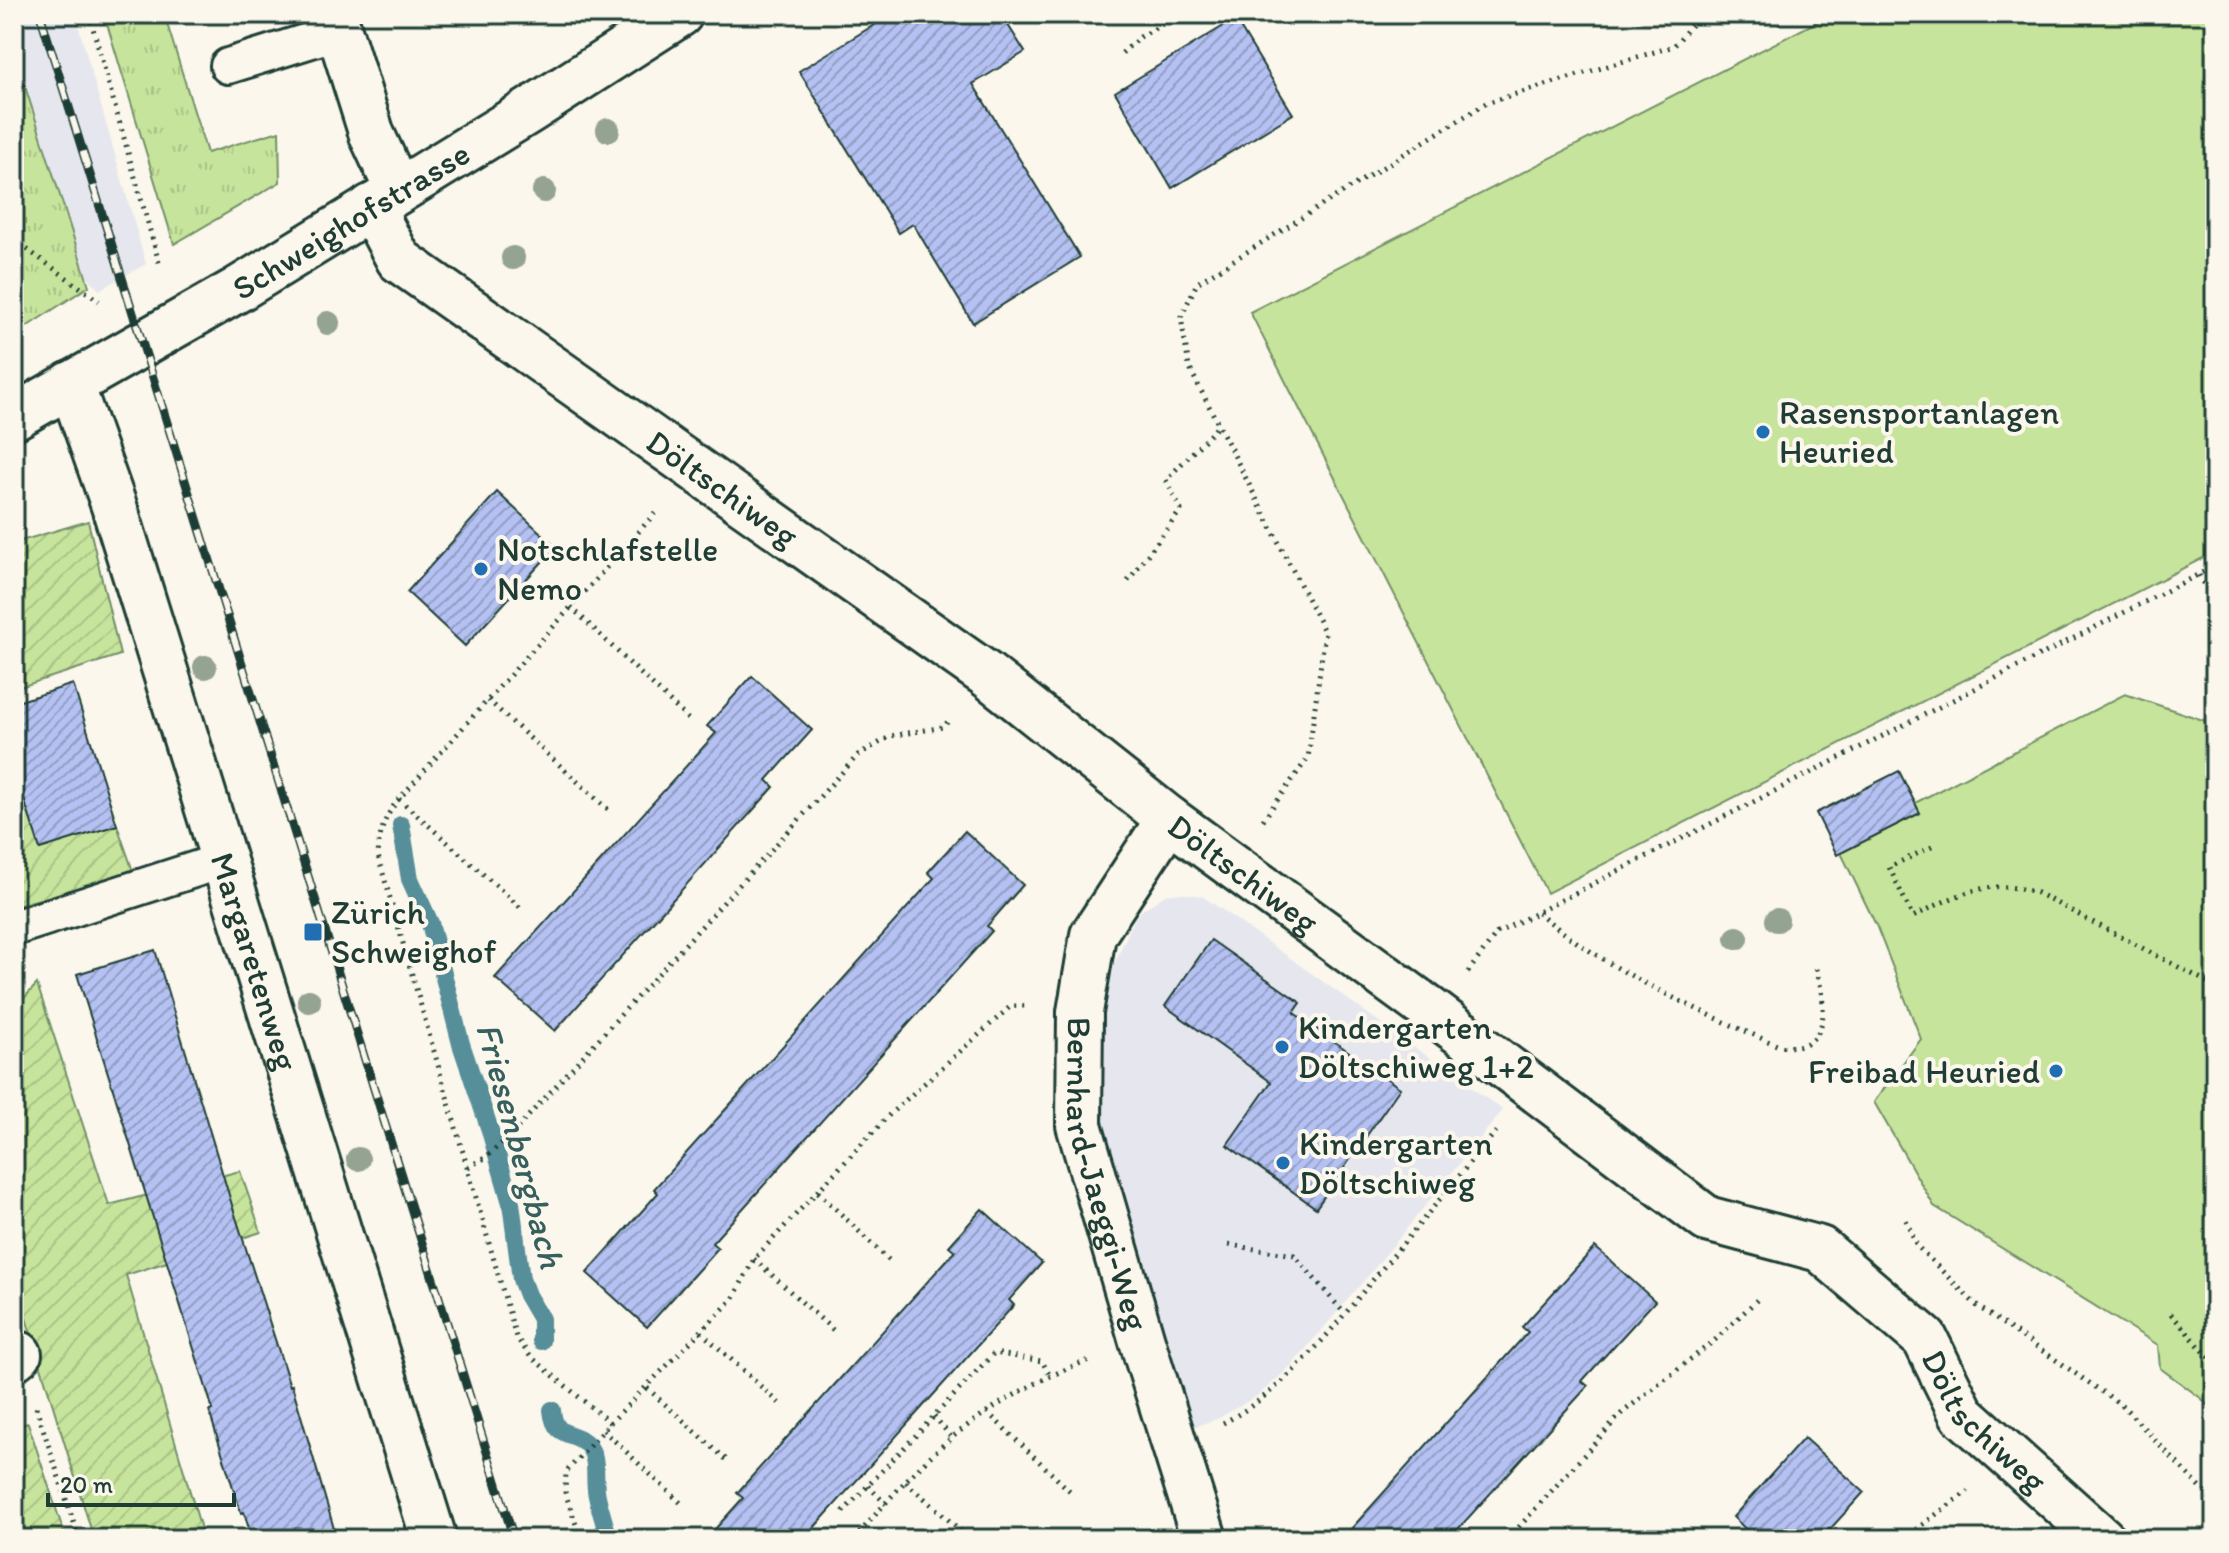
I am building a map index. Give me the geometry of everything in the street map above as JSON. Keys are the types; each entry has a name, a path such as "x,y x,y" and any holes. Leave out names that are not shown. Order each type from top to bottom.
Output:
{"street":[{"name":"Schweighofstrasse","path":"14,417 237,290 529,111 680,14"},
{"name":"Döltschiweg","path":"337,22 372,135 399,260 986,674 1169,819 1437,1015 1707,1219 1820,1249 1925,1339 1962,1414 2102,1539"},
{"name":"Margaretenweg","path":"71,384 114,506 434,1539"},
{"name":"Bernhard-Jaeggi-Weg","path":"1169,819 1093,935 1080,1012 1079,1125 1204,1539"}],"lane":[{"path":"228,66 337,22"},
{"path":"14,928 224,860"}],"path":[{"path":"89,14 160,266"},
{"path":"1122,53 1140,37 1180,14"},
{"path":"1308,758 1325,633 1189,367 1181,317 1197,283 1486,103 1674,46 1700,14"},
{"path":"14,240 99,301"},
{"path":"1128,581 1181,510 1166,480 1219,425"},
{"path":"610,1423 530,1356 516,1337 378,856 381,829 399,799 663,506"},
{"path":"1437,1015 1497,933 2215,566"},
{"path":"2199,575 2215,609"},
{"path":"571,607 691,722"},
{"path":"488,700 611,812"},
{"path":"468,1167 485,1158 511,1135 858,755 891,736 943,727 957,711"},
{"path":"399,799 522,909"},
{"path":"1932,847 1889,867 1913,917 1953,896 1978,888 2016,885 2215,986"},
{"path":"1538,912 1560,932 1652,986 1779,1046 1802,1047 1818,1033 1823,1022 1823,1009 1816,969"},
{"path":"581,1539 564,1481 566,1472 733,1299 754,1259 890,1114 1011,1006 1080,1012"},
{"path":"1175,1444 1239,1415 1274,1389 1345,1314 1505,1121"},
{"path":"818,1192 893,1264"},
{"path":"1906,1220 1917,1246 1977,1306 2123,1406 2215,1503"},
{"path":"1229,1245 1294,1255 1345,1314"},
{"path":"754,1259 833,1330"},
{"path":"1508,1539 1622,1413 1715,1340 1761,1296"},
{"path":"2171,1314 2215,1364"},
{"path":"701,1332 779,1403"},
{"path":"854,1539 952,1437 987,1412 1080,1363 1142,1341"},
{"path":"843,1512 994,1353 1042,1361 1051,1378"},
{"path":"16,1356 79,1539"},
{"path":"647,1388 730,1463"},
{"path":"987,1412 1070,1491"},
{"path":"934,1416 952,1437"},
{"path":"601,1433 684,1506"},
{"path":"906,1482 970,1539"},
{"path":"868,1486 886,1504"},
{"path":"1903,1539 1973,1487"}],"shaded area":[{"path":"14,14 75,14 146,264 99,290 79,267 14,60"},
{"name":"Kindergarten Döltschiweg","path":"1181,893 1202,896 1214,904 1503,1110 1292,1365 1260,1394 1219,1418 1189,1429 1097,1120 1096,1047 1113,966 1141,911 1165,895"}],"green space":[{"path":"104,14 164,14 207,153 279,131 280,182 174,244"},
{"name":"Rasensportanlagen Heuried","path":"1832,14 2215,14 2215,552 1547,893 1250,312"},
{"path":"14,52 89,286 14,335"},
{"path":"88,521 120,655 14,689 14,543"},
{"name":"Freibad Heuried","path":"2125,694 2215,724 2215,1414 2202,1399 2160,1368 2158,1345 1934,1206 1874,1102 1921,1039 1876,925 1841,853 1920,813 1915,803"},
{"path":"14,767 40,848 117,825 134,874 14,906"},
{"path":"37,984 109,1205 240,1171 261,1232 126,1275 204,1539 94,1539 14,1279 14,1009"},
{"path":"28,1423 66,1539 14,1539 14,1427"}],"building":[{"path":"892,14 1001,14 1025,52 973,84 1080,257 973,323 913,224 899,233 799,71"},
{"path":"1235,19 1293,114 1172,188 1115,92"},
{"name":"Notschlafstelle Nemo","path":"497,492 556,547 465,646 407,592"},
{"path":"752,676 812,730 767,780 774,787 555,1031 495,978 716,733 707,726"},
{"path":"73,684 117,825 40,849 14,768 14,703"},
{"path":"1899,771 1920,813 1837,855 1816,813"},
{"path":"965,831 1023,885 987,926 992,931 712,1243 718,1248 647,1327 587,1273 658,1193 654,1189 934,878 928,872"},
{"name":"Kindergarten Döltschiweg 1+2","path":"1211,940 1301,1003 1294,1013 1400,1088 1316,1208 1227,1145 1271,1082 1165,1006"},
{"path":"155,950 232,1205 292,1385 337,1539 252,1539 209,1411 213,1410 77,974"},
{"path":"982,1209 1042,1263 1009,1300 1014,1305 804,1539 706,1539 743,1498 737,1493 955,1251 949,1246"},
{"path":"1595,1247 1655,1301 1582,1381 1588,1386 1449,1539 1342,1539 1528,1332 1522,1327"},
{"path":"1804,1438 1864,1492 1821,1539 1756,1539 1733,1517"}],"waterway":[{"name":"Friesenbergbach","path":"401,825 410,879 430,923 461,1044 511,1203 521,1279 541,1319 541,1341"},
{"name":"Friesenbergbach","path":"552,1410 557,1427 584,1441 592,1452 597,1496 609,1539"}],"railway":[{"path":"40,14 514,1539"}],"place":[{"name":"Rasensportanlagen Heuried","path":"1763,432"},
{"name":"Notschlafstelle Nemo","path":"481,569"},
{"name":"Zürich Schweighof","path":"313,932"},
{"name":"Kindergarten Döltschiweg 1+2","path":"1282,1047"},
{"name":"Freibad Heuried","path":"2056,1071"},
{"name":"Kindergarten Döltschiweg","path":"1283,1163"}]}
